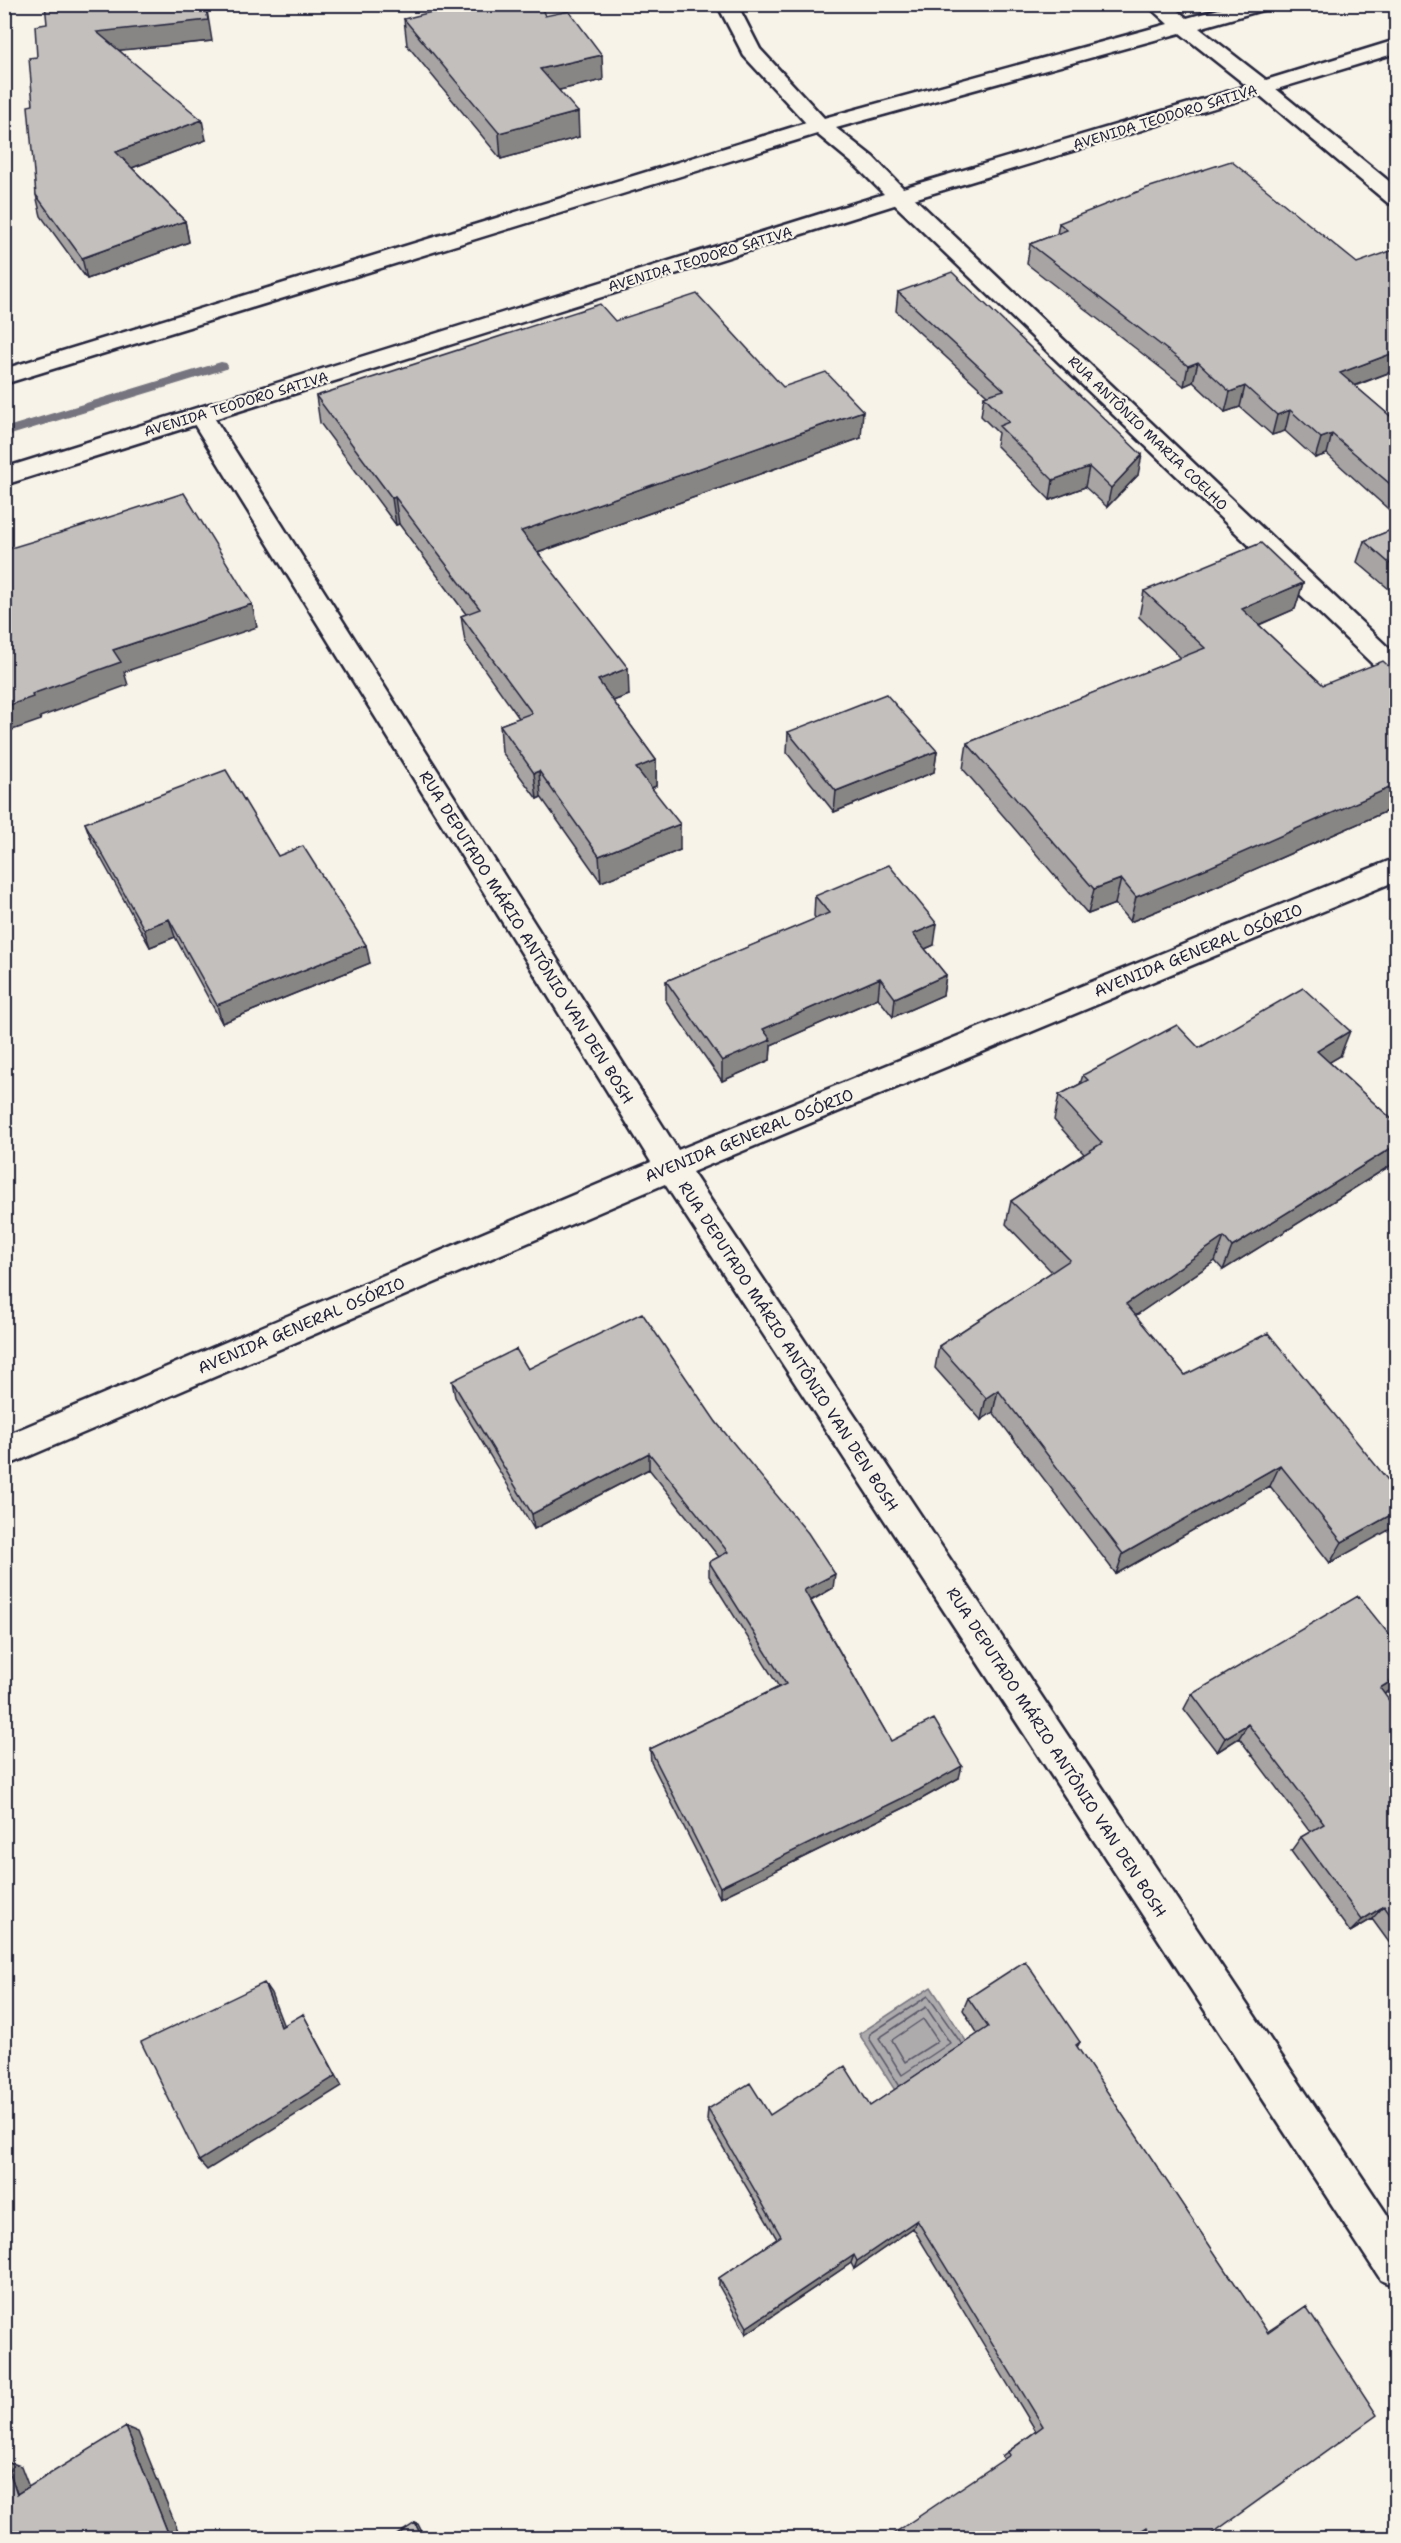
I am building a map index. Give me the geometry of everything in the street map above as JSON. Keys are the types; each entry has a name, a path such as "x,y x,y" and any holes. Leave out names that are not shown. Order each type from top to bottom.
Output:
{"street":[{"name":"RUA ANTÔNIO MARIA COELHO","path":"727,4 751,52 820,126 864,162 1396,670"},
{"path":"1156,4 1263,88 1396,198"},
{"path":"4,377 820,126 1262,4"},
{"name":"AVENIDA TEODORO SATIVA","path":"4,477 899,196 1396,46"},
{"name":"RUA DEPUTADO MÁRIO ANTÔNIO VAN DEN BOSH","path":"201,416 671,1167 1396,2265"},
{"name":"AVENIDA GENERAL OSÓRIO","path":"4,1452 671,1167 1396,869"}],"water":[{"path":"931,1987 970,2047 898,2095 859,2034"}],"building":[{"path":"45,4 205,4 208,20 97,32 202,120 116,152 185,221 82,258 36,195 28,106 33,105 29,58 37,57 35,26 47,24"},
{"path":"463,4 540,4 545,16 569,11 602,55 540,69 578,112 499,133 404,19"},
{"path":"1231,161 1357,263 1396,249 1396,352 1340,373 1396,421 1396,489 1332,434 1321,438 1290,410 1277,415 1245,386 1230,392 1198,362 1188,366 1030,244 1067,230 1059,223 1147,188"},
{"path":"952,272 1142,455 1111,488 1089,467 1053,480 999,426 1009,422 984,396 1004,390 898,292"},
{"path":"697,294 783,387 826,372 863,411 521,531 628,668 598,680 656,760 636,768 680,824 599,856 539,771 534,773 500,725 532,713 461,616 480,609 395,497 392,498 316,396 600,304 615,321"},
{"path":"184,493 252,604 113,650 121,662 32,694 33,697 4,707 4,550"},
{"path":"1396,528 1396,569 1364,541"},
{"path":"1261,543 1303,583 1242,609 1323,685 1383,661 1396,673 1396,785 1136,897 1121,879 1094,889 967,743 1205,648 1144,591"},
{"path":"886,694 937,751 836,791 788,732"},
{"path":"226,770 278,856 303,846 366,945 217,1005 169,919 144,929 85,823"},
{"path":"889,865 937,924 913,934 946,975 895,998 880,978 763,1029 771,1040 722,1061 666,981 829,913 815,896"},
{"path":"1303,988 1350,1031 1317,1051 1396,1123 1396,1145 1232,1247 1224,1237 1126,1304 1185,1375 1268,1333 1396,1490 1396,1512 1342,1542 1280,1465 1123,1554 998,1390 986,1398 939,1346 1070,1260 1011,1201 1102,1143 1059,1095 1088,1080 1083,1075 1177,1025 1199,1048"},
{"path":"642,1313 716,1422 808,1533 835,1574 804,1590 891,1741 934,1719 962,1766 919,1790 720,1887 650,1749 786,1684 709,1562 728,1552 649,1453 532,1514 452,1381 516,1349 528,1369"},
{"path":"1358,1596 1396,1643 1396,1678 1380,1688 1396,1710 1396,1923 1384,1906 1362,1920 1301,1837 1324,1824 1248,1724 1225,1738 1192,1694"},
{"path":"1025,1961 1080,2042 1076,2045 1268,2333 1306,2306 1377,2415 1206,2538 1154,2538 1147,2527 1130,2538 887,2538 1010,2455 1008,2452 1043,2426 917,2220 857,2261 854,2255 747,2327 719,2278 781,2236 708,2109 750,2083 770,2115 845,2066 870,2106 988,2027 968,1998"},
{"path":"264,1983 281,2027 303,2014 336,2076 199,2161 141,2042"},
{"path":"126,2427 170,2538 4,2538 4,2462 6,2461 17,2494"},
{"path":"415,2523 422,2538 392,2538"}],"waterway":[{"path":"4,433 221,366"}]}
